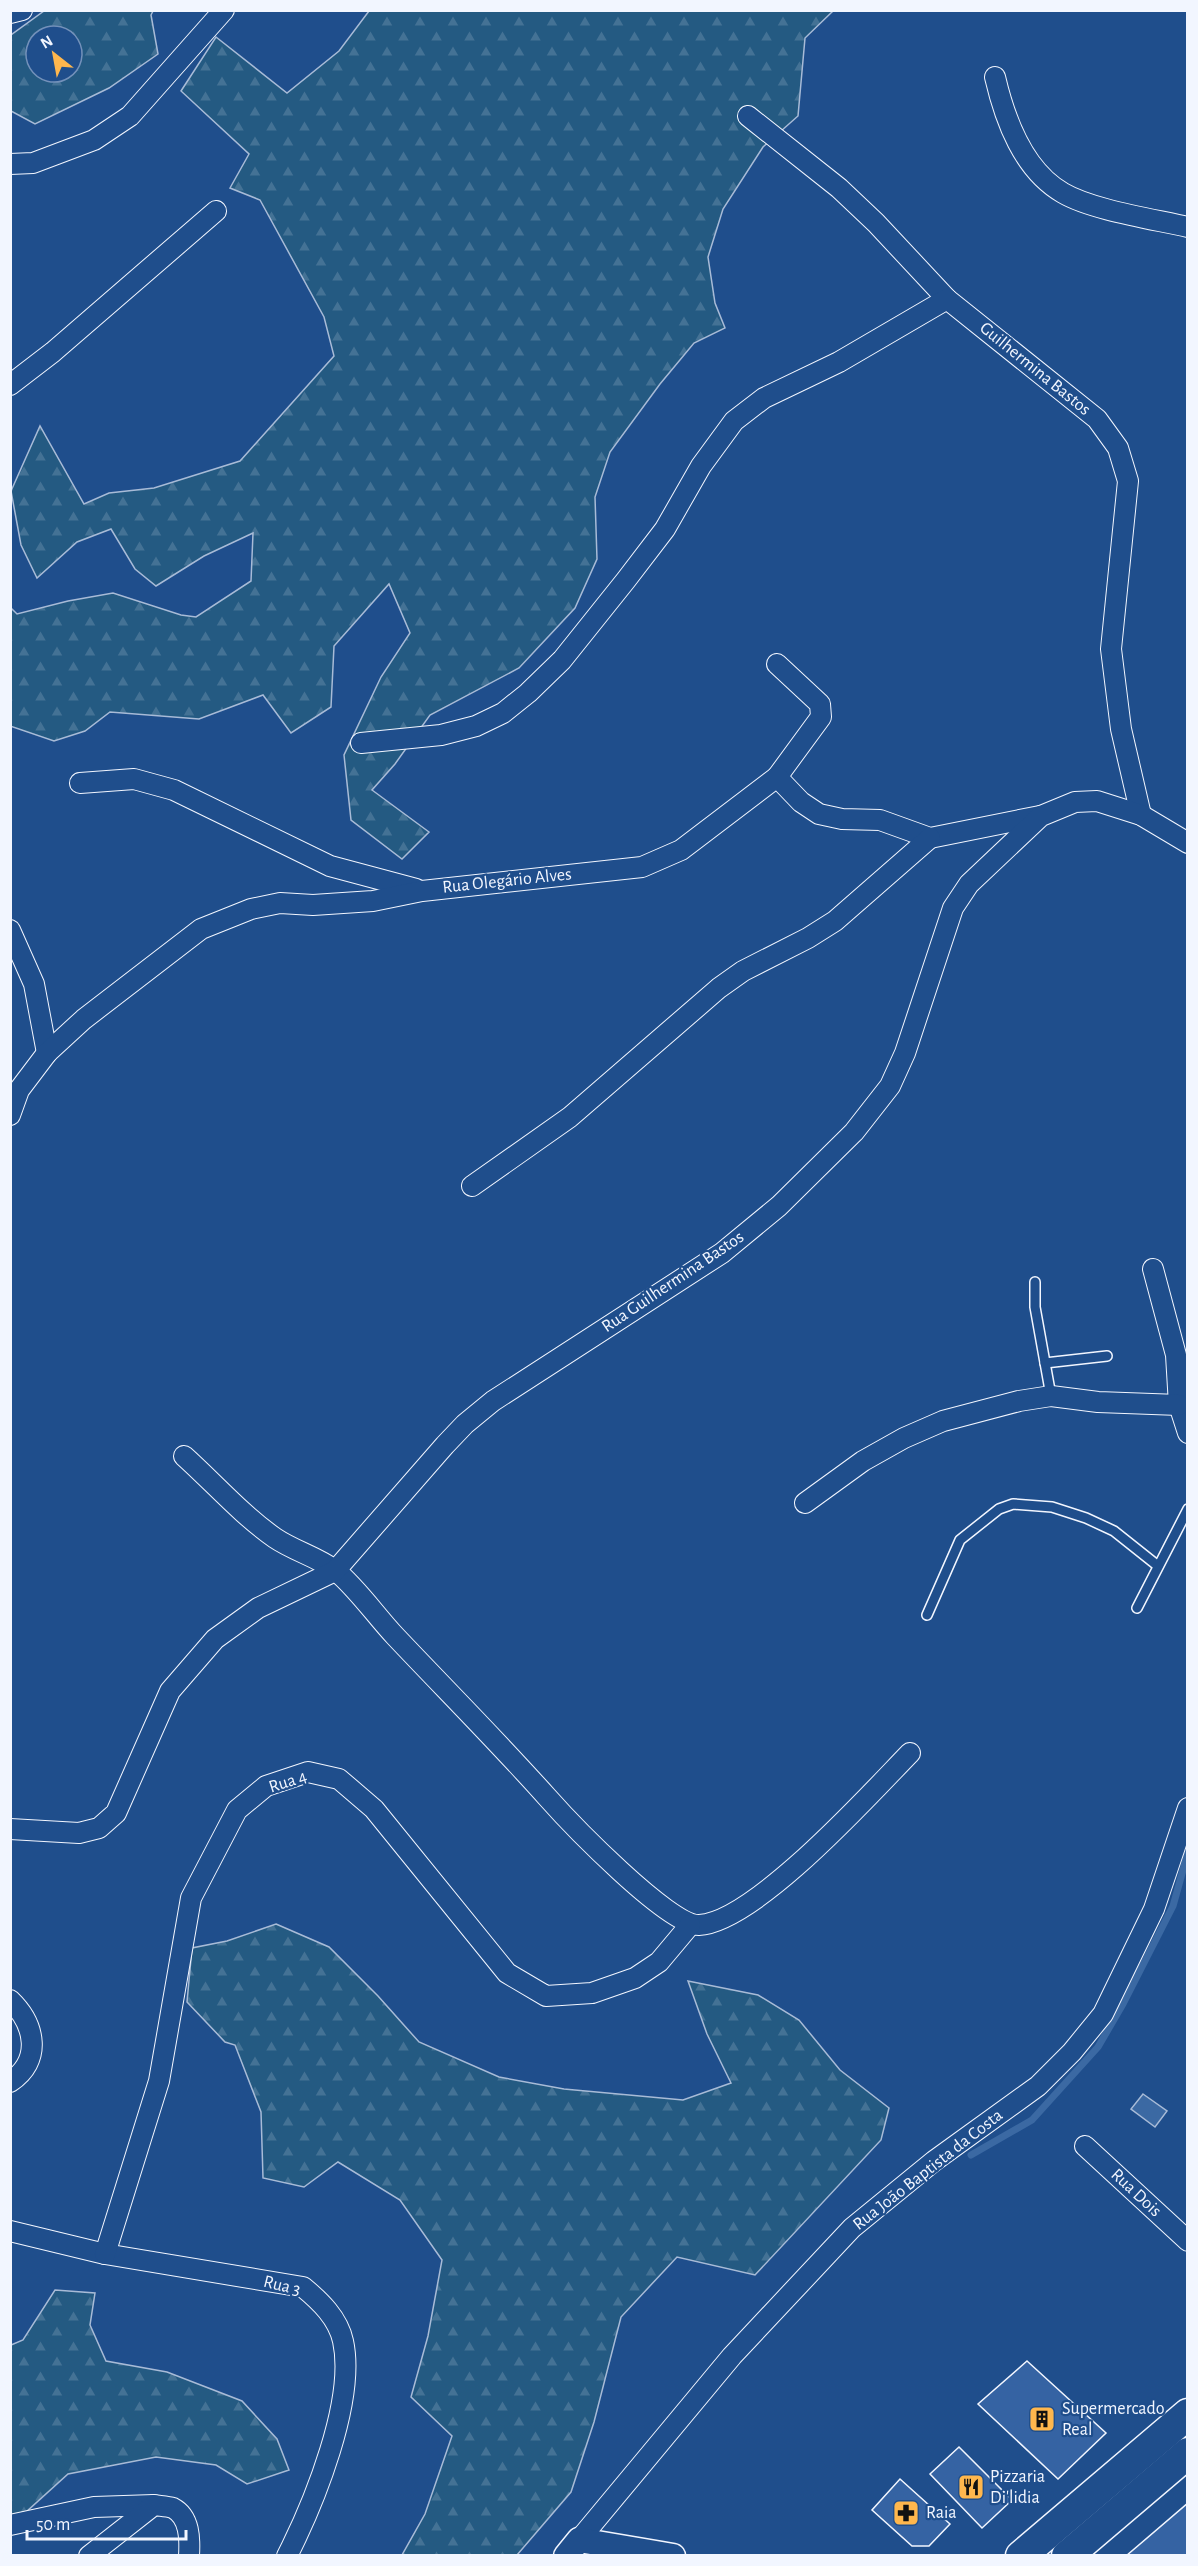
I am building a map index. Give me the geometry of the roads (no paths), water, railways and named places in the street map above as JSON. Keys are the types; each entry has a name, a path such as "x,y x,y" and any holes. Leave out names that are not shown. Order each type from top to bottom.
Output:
{"main road":[{"path":"1022,2556 1188,2414"},
{"path":"1067,2556 1182,2461"}],"street":[{"path":"10,13 22,10"},
{"path":"10,164 33,163 94,140 130,116 224,10"},
{"path":"995,77 1002,110 1020,147 1041,176 1063,193 1089,203 1188,227"},
{"name":"Guilhermina Bastos","path":"748,116 839,188 876,223 947,298 1097,419 1118,447 1128,481 1111,649 1121,729 1141,815"},
{"path":"10,385 53,352 216,211"},
{"path":"361,743 441,735 476,726 503,713 528,693 562,660 665,529 701,465 734,421 764,398 839,362 947,298"},
{"name":"Rua Olegário Alves","path":"10,1115 19,1090 47,1053 84,1019 201,929 251,909 280,903 313,905 373,901 422,891 642,867 681,850 777,777 821,717 820,704 777,664"},
{"path":"777,777 801,802 819,814 842,819 880,820 930,838"},
{"path":"80,783 134,779 174,790 330,866 422,891"},
{"name":"Rua Guilhermina Bastos","path":"335,1571 465,1424 493,1401 722,1252 779,1206 854,1132 890,1086 905,1053 953,908 969,884 1041,816 1075,802 1096,801 1141,815 1188,843"},
{"path":"472,1185 570,1118 719,988 742,971 808,938 835,921 930,838 1041,816"},
{"path":"10,930 34,984 47,1053"},
{"path":"1153,1269 1176,1355 1179,1404 1188,1433"},
{"path":"805,1503 862,1461 943,1420 1019,1401 1051,1396 1098,1402 1179,1404"},
{"path":"184,1456 277,1540 335,1571 476,1719 585,1839 673,1915 690,1925 703,1925 727,1916 755,1900 832,1833 910,1752"},
{"path":"10,1828 79,1833 99,1828 117,1813 170,1691 215,1639 258,1608 335,1571"},
{"name":"Rua 4","path":"105,2254 159,2080 191,1898 237,1810 266,1786 308,1772 339,1779 374,1809 507,1973 546,1996 592,1994 635,1978 659,1962 690,1925"},
{"name":"Rua João Baptista da Costa","path":"572,2548 732,2356 852,2228 934,2161 1038,2086 1072,2052 1103,2014 1154,1909 1188,1808"},
{"path":"10,2000 21,2010 32,2033 32,2052 24,2073 10,2082"},
{"name":"Rua Dois","path":"1085,2146 1188,2241"},
{"name":"Rua 3","path":"10,2231 105,2254 303,2288 325,2305 343,2340 346,2382 337,2432 298,2535 287,2556"},
{"path":"10,2525 94,2507 153,2505 174,2508 190,2531 189,2556"},
{"path":"89,2556 153,2505"},
{"path":"572,2548 673,2556"}],"lane":[{"path":"1035,1282 1035,1307 1051,1396"},
{"path":"1045,1363 1107,1356"},
{"path":"927,1615 960,1540 999,1509 1013,1504 1052,1507 1086,1518 1114,1531 1158,1566"},
{"path":"1137,1608 1188,1509"}],"waterway":[{"path":"971,2155 1032,2120 1098,2047 1123,2004 1173,1906 1188,1852"}],"place":[{"name":"Supermercado Real","path":"1042,2419"},
{"name":"Pizzaria Di'lidia","path":"971,2487"},
{"name":"Raia","path":"906,2513"}]}
